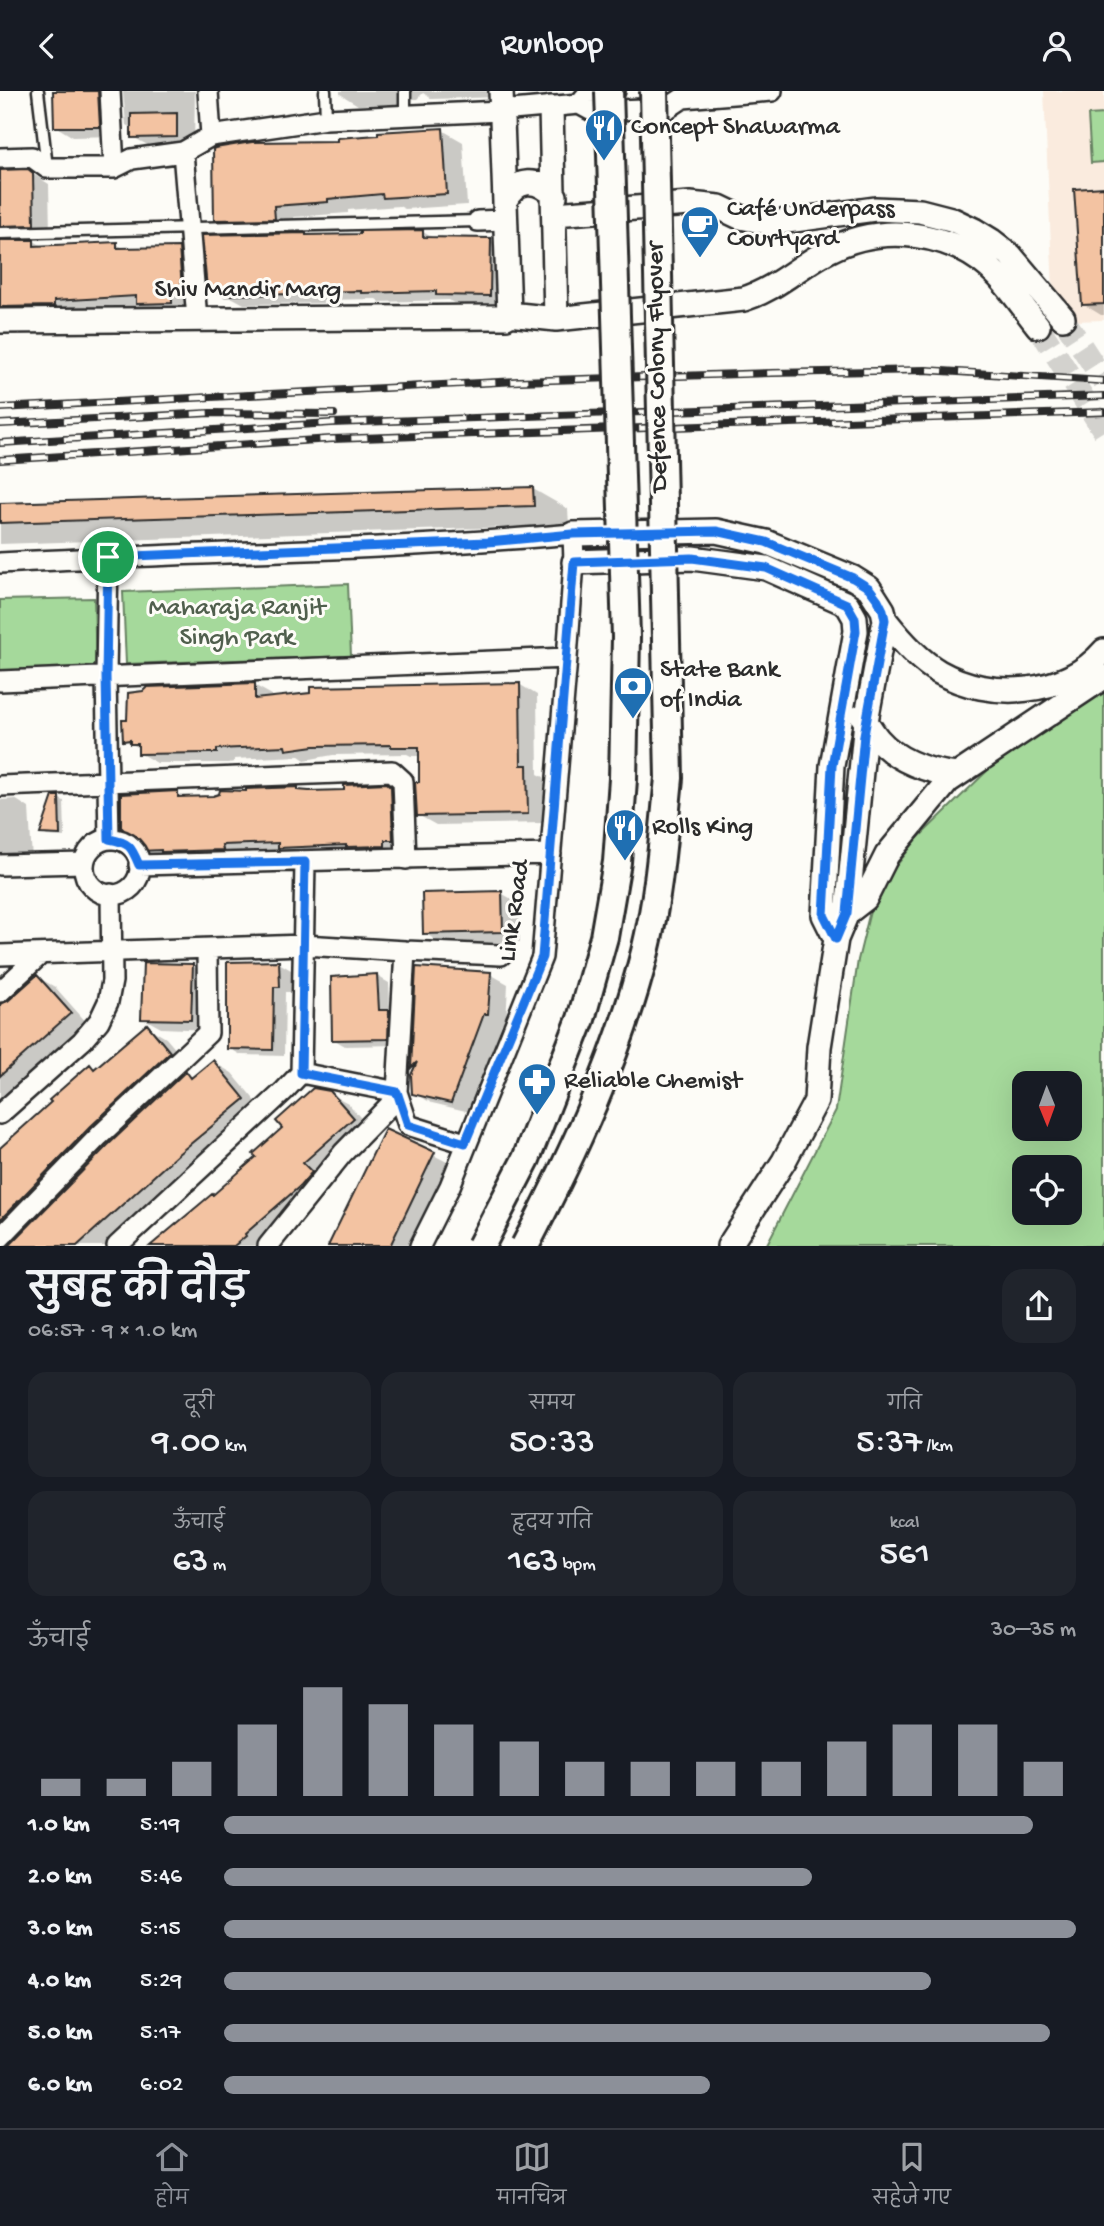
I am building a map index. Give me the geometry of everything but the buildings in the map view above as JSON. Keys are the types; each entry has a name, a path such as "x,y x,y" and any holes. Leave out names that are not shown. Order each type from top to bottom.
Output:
{"main road":[{"name":"Defence Colony Flyover","path":"481,1246 526,1159 581,1019 604,937 617,862 623,779 626,637 609,91"},
{"name":"Defence Colony Flyover","path":"525,1246 595,1103 618,1041 645,951 660,866 669,778 654,91"}],"street":[{"path":"110,91 114,168"},
{"path":"208,91 211,136"},
{"path":"0,158 32,157 47,168 114,168 132,159 183,152 211,136 326,119 405,115 501,101 551,108 579,103 589,92 615,91"},
{"path":"579,103 592,111 668,108 677,95 772,91"},
{"path":"501,101 505,210 502,316"},
{"path":"551,108 556,319"},
{"path":"183,152 197,319"},
{"path":"505,210 512,188 521,183 540,184 554,205"},
{"path":"554,205 690,204 719,207 740,217 772,223 875,209 926,212 951,219 974,230 1010,254 1063,318"},
{"path":"478,221 505,210"},
{"name":"Shiv Mandir Marg","path":"0,321 502,316 556,319 744,299 776,285 839,245 860,237 908,234 932,238 955,247 987,266 1038,326"},
{"path":"0,563 488,542 573,534 716,531 766,542 853,578 869,588 883,610 885,620 866,722 847,913 836,939 819,1047 816,1101 784,1161 729,1246"},
{"name":"Link Road","path":"420,1246 450,1186 465,1143 542,957 567,658 574,562 573,534"},
{"path":"108,557 106,676 109,839"},
{"path":"574,562 692,558 766,568 839,600 851,610 856,631 832,766 824,915 836,939"},
{"path":"885,620 909,648 940,672 979,688 1016,691 1052,685 1078,673 1104,651"},
{"path":"0,681 567,658"},
{"path":"824,915 847,913 865,899 887,855 948,781 1104,677"},
{"path":"844,695 877,738 891,751 906,761 932,771 956,775"},
{"path":"0,786 392,771 402,781 406,859"},
{"path":"109,839 132,847 139,871 133,885 126,891 103,893 91,886 86,878 84,863 94,845 109,839"},
{"path":"139,865 551,854"},
{"path":"117,1246 301,1073 305,862"},
{"path":"0,865 84,863"},
{"path":"0,1114 82,1041 99,1021 112,981 111,894"},
{"path":"0,955 304,945 501,955"},
{"path":"0,1238 99,1136 208,1033 206,949"},
{"path":"405,951 397,1092 408,1125 465,1143"},
{"path":"0,992 41,954"},
{"path":"301,1073 397,1092"},
{"path":"268,1246 343,1153 389,1106 397,1092"}],"lane":[{"path":"38,91 47,168"},
{"path":"325,91 326,119"},
{"path":"405,91 405,115"},
{"path":"0,233 478,221"}],"shaded area":[{"path":"1044,91 1104,91 1104,320 1075,321 1053,291"}],"green space":[{"path":"1104,114 1104,162 1091,163 1088,115"},
{"name":"Maharaja Ranjit Singh Park","path":"348,584 351,656 126,664 123,592"},
{"path":"94,598 96,670 0,672 0,600"},
{"path":"1104,692 1104,1238 1100,1246 766,1246 836,1110 858,960 874,895 917,839 990,768"}],"tunnel":[{"path":"1063,318 1104,381"},
{"path":"1038,326 1104,431"}],"railway":[{"path":"0,408 519,381 772,373 926,370 1104,381"},
{"path":"0,443 331,423 1104,396"},
{"path":"0,460 332,439 1104,412"},
{"path":"0,424 210,413 334,414"}],"place":[{"name":"Concept Shawarma","path":"604,162"},
{"name":"Café Underpass Courtyard","path":"700,259"},
{"name":"State Bank of India","path":"633,720"},
{"name":"Rolls King","path":"625,862"},
{"name":"Reliable Chemist","path":"537,1116"}],"route":[{"path":"716,531 766,542 853,578 869,588 883,610 885,620 864,735 847,913 836,939 824,915 832,766 856,631 855,618 847,604 766,568 692,558 574,562 542,957 465,1143 408,1125 397,1092 301,1073 305,862 139,865 132,847 109,839 106,676 108,557 488,542 573,534 716,531"}]}
